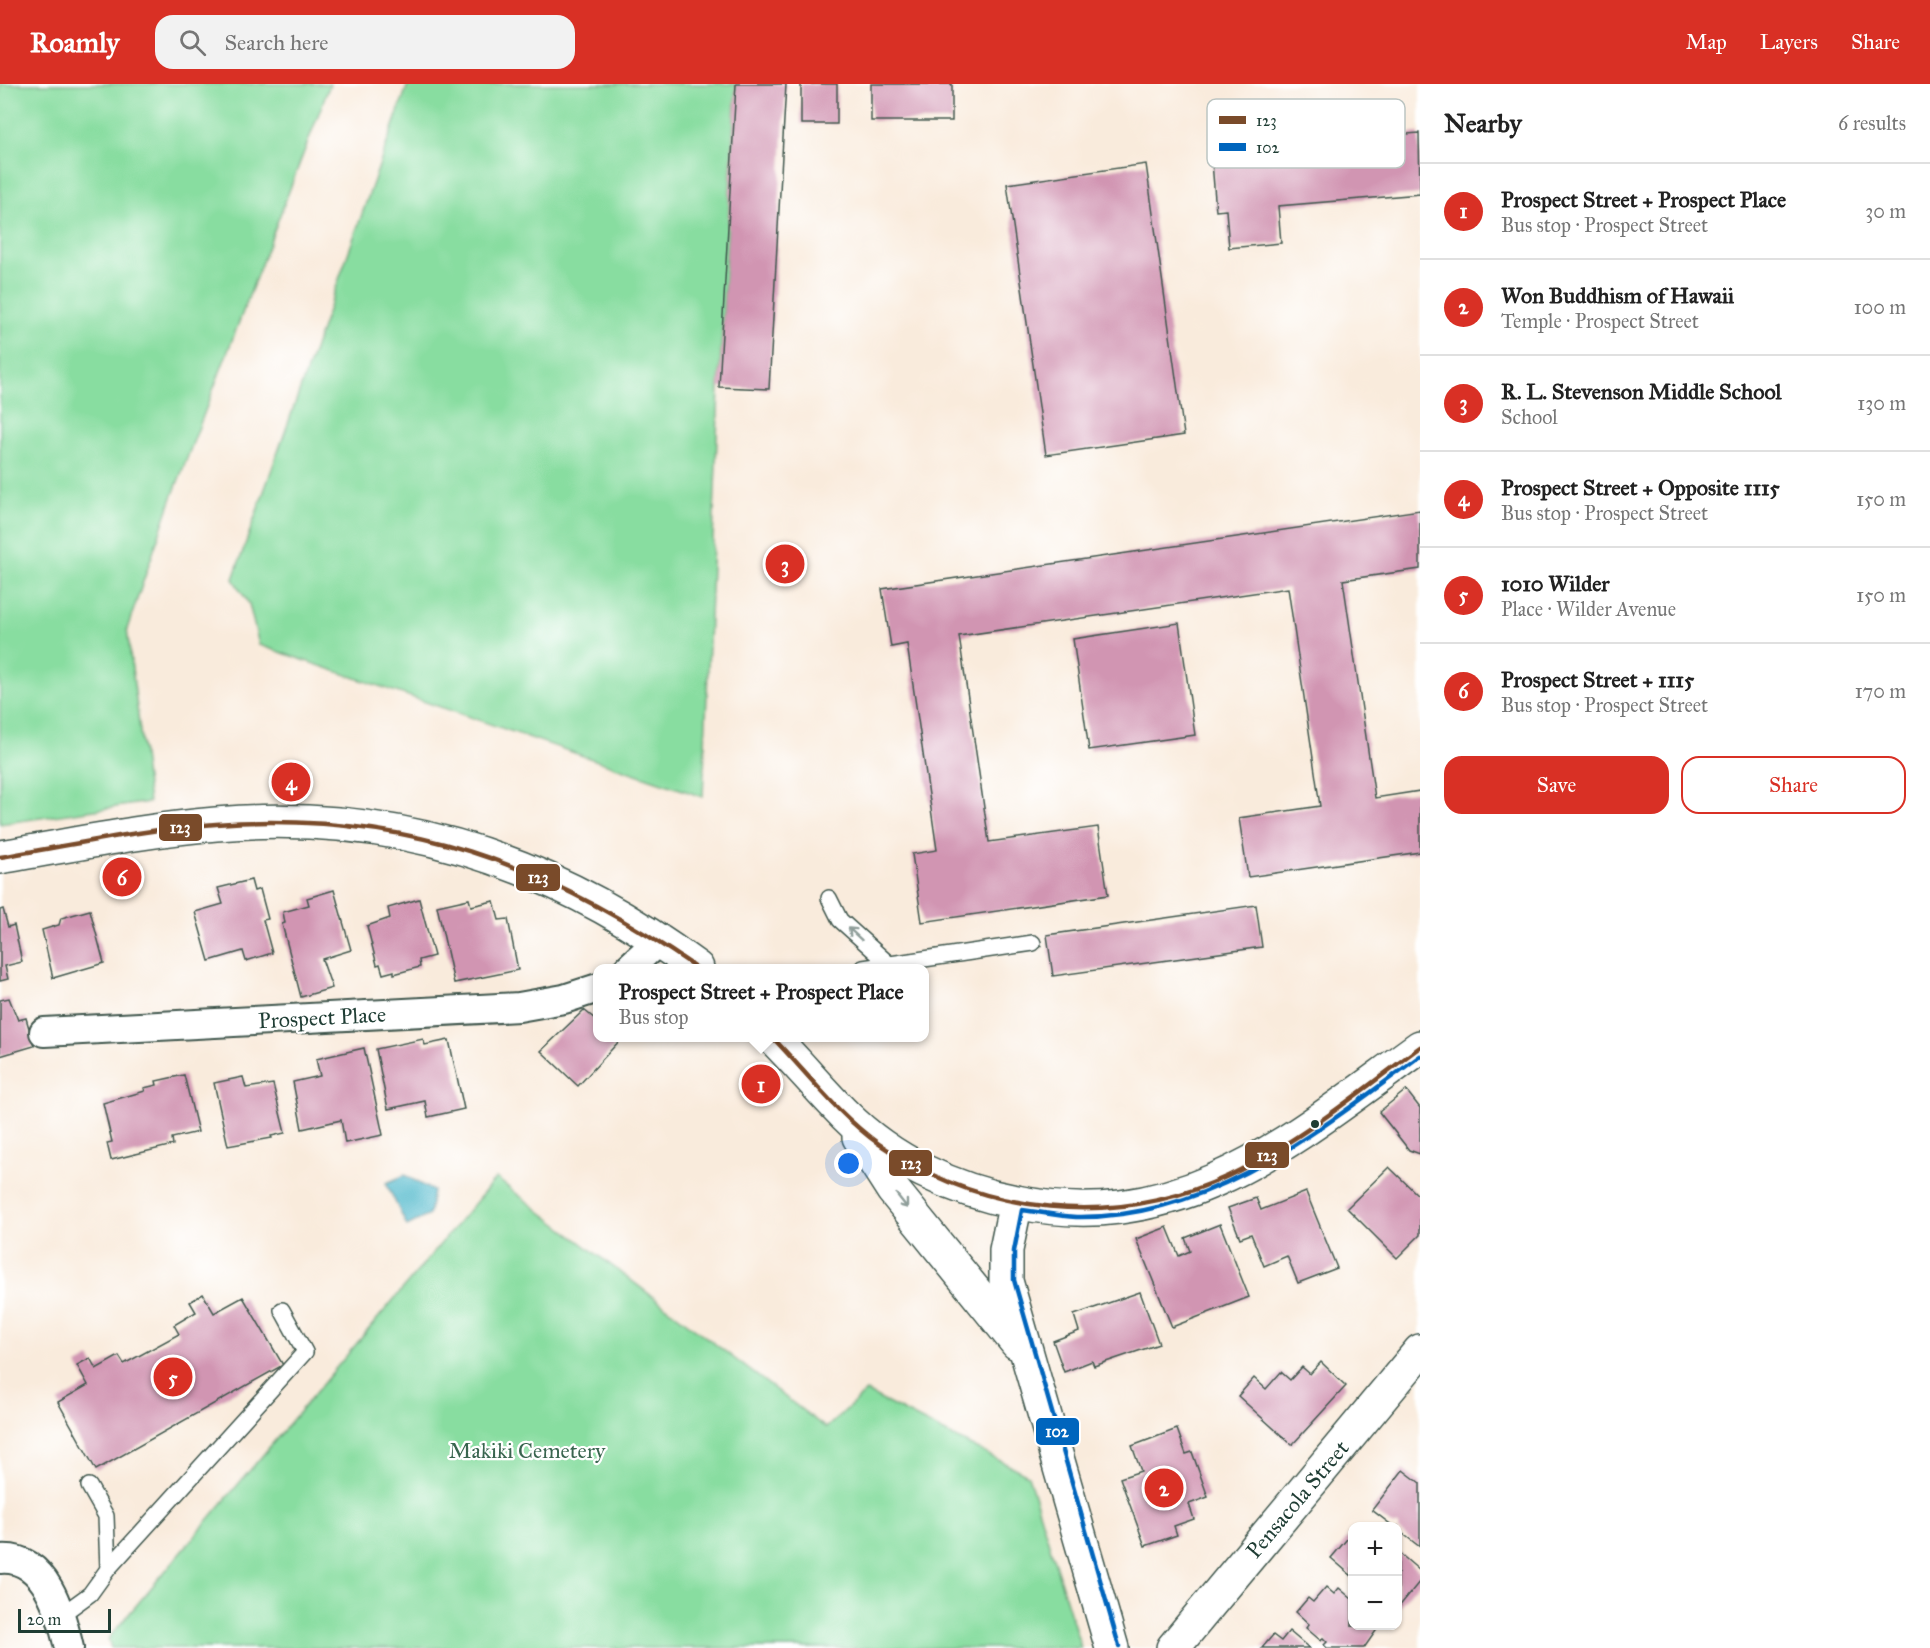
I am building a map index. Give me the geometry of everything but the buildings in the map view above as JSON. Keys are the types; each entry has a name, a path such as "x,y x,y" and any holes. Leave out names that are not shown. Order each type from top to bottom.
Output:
{"main road":[{"path":"0,857 216,824 309,822 402,832 500,859 594,900 659,940 690,964"},
{"path":"777,1042 847,1118 879,1144 914,1166 951,1184 1016,1202 1072,1209 1151,1202 1226,1177 1291,1140 1420,1047"},
{"path":"847,1118 893,1190 1029,1358"},
{"path":"1016,1202 1006,1250 1006,1281 1112,1648"},
{"name":"Pensacola Street","path":"1173,1648 1420,1351"}],"street":[{"path":"634,964 659,940"},
{"name":"Prospect Place","path":"44,1032 519,1006 564,999 593,989"},
{"path":"0,1559 23,1561 45,1583 62,1615 69,1648"}],"lane":[{"path":"829,898 840,920 889,964 1033,943"},
{"path":"62,1615 90,1594 108,1569 305,1352 282,1310"},
{"path":"89,1486 106,1516 108,1569"}],"green space":[{"path":"0,84 330,84 171,500 127,629 149,802 0,824"},
{"path":"408,84 736,84 719,387 703,797 259,645 249,604 233,579"},
{"name":"Makiki Cemetery","path":"496,1178 826,1428 866,1392 1028,1475 1081,1648 111,1648 108,1639"}],"water":[{"path":"405,1175 433,1191 429,1215 407,1226 386,1183"}],"transit line":[{"name":"123","path":"0,857 135,833 189,826 285,822 349,826 411,836 470,851 527,872 583,899 640,931 691,964"},
{"name":"123","path":"777,1042 823,1093 864,1133 919,1168 961,1186 1004,1199 1049,1206 1095,1208 1140,1203 1185,1193 1228,1176 1303,1133 1420,1047"},
{"name":"102","path":"1119,1646 1014,1280 1014,1251 1022,1210 1076,1217 1125,1214 1172,1203 1217,1187 1302,1140 1420,1056"}],"place":[{"name":"R. L. Stevenson Middle School","path":"785,564"},
{"name":"Prospect Street + Opposite 1115","path":"291,782"},
{"name":"Prospect Street + 1115","path":"122,877"},
{"name":"Prospect Street + Prospect Place","path":"761,1084"},
{"name":"1010 Wilder","path":"173,1377"},
{"name":"Won Buddhism of Hawaii","path":"1164,1488"}]}
